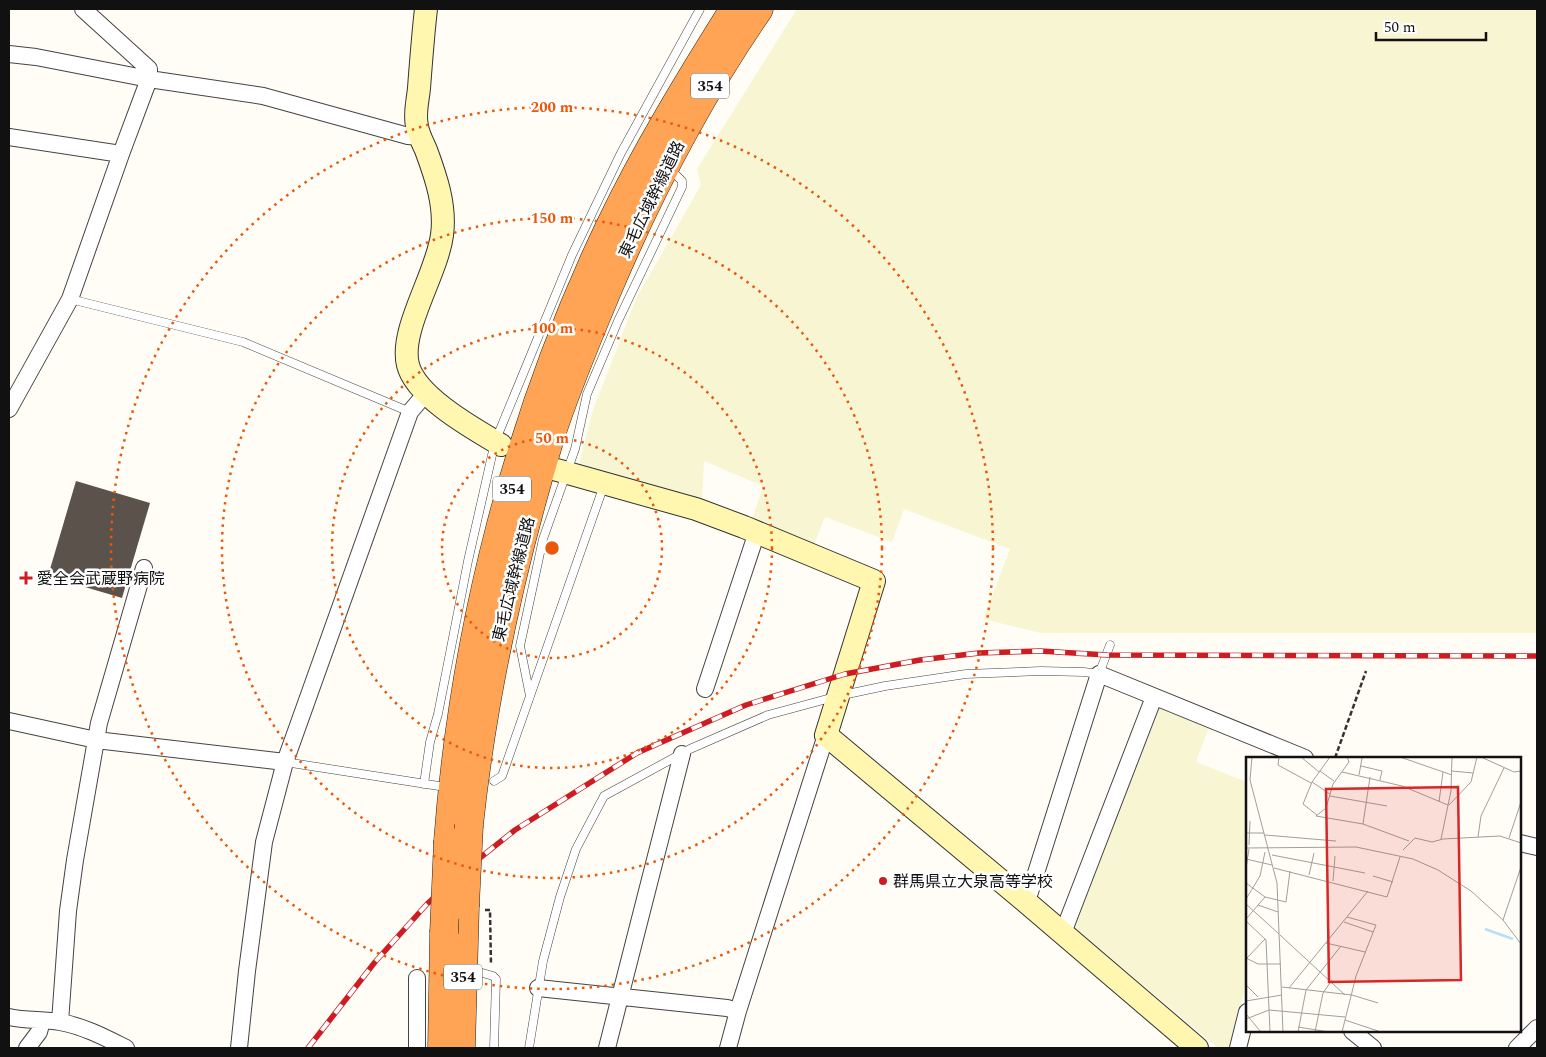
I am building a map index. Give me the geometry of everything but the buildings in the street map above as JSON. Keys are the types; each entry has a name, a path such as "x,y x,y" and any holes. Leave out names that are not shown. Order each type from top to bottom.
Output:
{"highway":[{"name":"東毛広域幹線道路","path":"461,1048 465,906 454,784 468,681 493,559 523,446 560,344 610,226 645,157 734,9"},
{"name":"東毛広域幹線道路","path":"442,1048 444,933 459,833 473,787 497,643 523,536 551,437 601,306 630,237 664,166 730,50 759,9"}],"street":[{"path":"9,409 70,299 149,79 148,68 83,9"},
{"path":"426,9 416,125 435,174 443,215 443,234 438,259 411,326 407,346 408,365 415,380 426,393 448,412 498,443"},
{"path":"9,54 36,57 149,79 263,96 408,136 421,137"},
{"path":"9,137 121,154"},
{"path":"239,1048 264,842 284,762 410,412 426,393"},
{"path":"562,471 696,509 757,532 874,581 728,1048"},
{"path":"705,690 757,532"},
{"path":"60,1022 68,911 99,723 144,568"},
{"path":"1025,901 1030,892 1099,674 1303,757"},
{"path":"1066,925 1154,697"},
{"path":"9,721 96,740 284,762"},
{"path":"826,735 1197,1048"},
{"path":"607,1048 682,754"},
{"path":"1521,843 1537,848"},
{"path":"417,1048 419,976"},
{"path":"538,988 727,1008 738,1011"},
{"path":"1238,1048 1246,1016"},
{"path":"9,1017 60,1022 86,1030 126,1048"},
{"path":"27,1048 39,1032 42,1021"},
{"path":"1517,1048 1536,1031"},
{"path":"1353,1032 1373,1048"}],"lane":[{"path":"424,784 430,742 438,714 468,561 498,443 576,246 621,153 700,9"},
{"path":"530,696 520,646 543,539 562,471 575,449 587,394 618,321 682,186 682,181 674,172 664,166"},
{"path":"70,299 244,342 410,412"},
{"path":"494,781 502,776 604,483"},
{"path":"529,1048 538,988 550,932 576,849 604,796 682,754 768,715 838,696 885,686 966,674 1042,671 1099,674 1110,646"},
{"path":"284,762 439,786"},
{"path":"479,972 493,976 496,979 494,1048"}],"path":[{"path":"1336,757 1366,671"}],"shaded area":[{"path":"797,9 1537,9 1537,633 1041,633 983,619 1010,549 904,509 892,542 825,517 814,545 752,520 763,486 704,461 702,499 578,467 593,410 636,299 701,185 697,169"},
{"path":"1156,703 1209,727 1196,762 1246,782 1246,985 1230,1048 1218,1048 1069,923"}],"railway":[{"path":"308,1048 375,962 427,904 456,877 515,830 637,753 746,705 845,674 920,660 979,653 1040,651 1107,655 1537,656"}],"place":[{"name":"愛全会武蔵野病院","path":"26,578"},
{"name":"群馬県立大泉高等学校","path":"883,881"}]}
